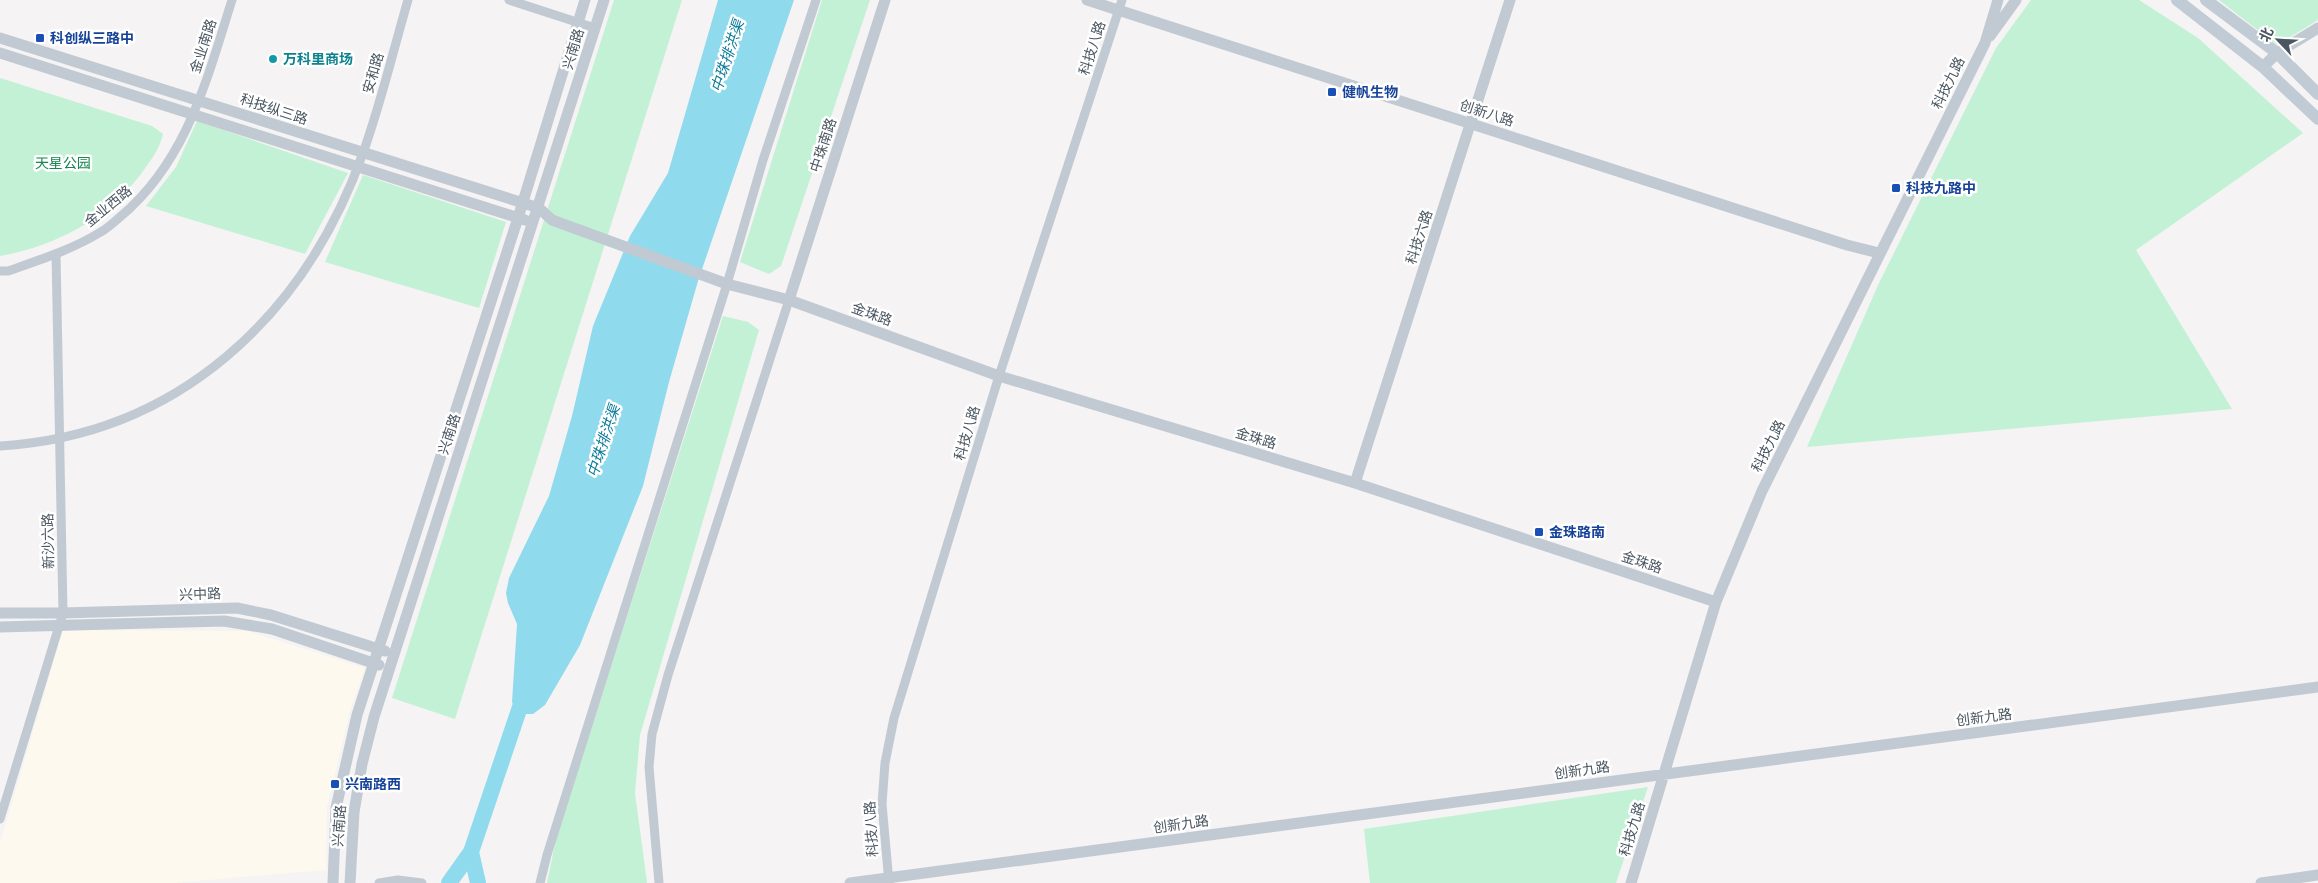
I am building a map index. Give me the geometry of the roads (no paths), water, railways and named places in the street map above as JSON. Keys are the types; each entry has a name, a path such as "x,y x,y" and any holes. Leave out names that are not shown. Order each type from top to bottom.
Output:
{"main road":[{"path":"2177,0 2263,68 2318,119"},
{"path":"2206,0 2277,53 2318,94"}],"street":[{"name":"金业南路","path":"194,114 200,101 232,0"},
{"name":"安和路","path":"0,446 60,438 102,427 146,409 188,386 227,358 262,325 294,288 320,248 358,167 408,0"},
{"path":"509,0 595,28"},
{"name":"兴南路","path":"333,883 336,808 357,715 523,203 585,0"},
{"name":"兴南路","path":"350,883 354,812 370,732 604,0"},
{"path":"540,883 727,284 763,160 816,0"},
{"name":"中珠南路","path":"788,300 885,0"},
{"name":"创新八路","path":"1087,0 1120,5 1472,124 1879,254"},
{"name":"科技六路","path":"1355,483 1472,124 1510,0"},
{"name":"科技九路","path":"1985,43 1998,0"},
{"name":"科技九路","path":"1631,883 1716,602 1762,491 1985,43 2016,0"},
{"name":"科技八路","path":"888,880 882,804 885,763 894,718 999,376 1120,5"},
{"path":"2263,68 2277,53 2318,28"},
{"name":"科技纵三路","path":"0,38 539,208"},
{"path":"0,53 534,223 552,220"},
{"name":"金业西路","path":"0,271 8,271 56,254 101,233 139,201 169,162 194,114"},
{"path":"539,208 552,220"},
{"name":"金珠路","path":"552,220 727,284 788,300 999,376 1355,483 1716,602"},
{"name":"新沙六路","path":"0,819 63,613 56,254"},
{"path":"659,883 649,767 652,734 668,675 788,300"},
{"name":"兴中路","path":"0,613 237,608 271,615 394,654"},
{"name":"兴中路","path":"0,627 60,627 224,621 272,628 389,668"},
{"name":"创新九路","path":"850,883 888,880 1665,773 2318,687"},
{"path":"2261,883 2318,875"},
{"path":"379,883 398,880 422,883"}],"water":[{"path":"718,0 794,0 698,281 669,382 643,486 580,645 545,705 533,714 518,714 512,702 517,624 506,593 509,578 549,496 572,416 593,326 630,236 668,173"}],"waterway":[{"name":"中珠排洪渠","path":"478,883 471,852 524,695"},
{"path":"449,883 471,852"}],"place":[{"name":"科创纵三路中","path":"40,38"},
{"name":"万科里商场","path":"273,59"},
{"name":"健帆生物","path":"1332,92"},
{"name":"科技九路中","path":"1896,188"},
{"name":"金珠路南","path":"1539,532"},
{"name":"兴南路西","path":"335,784"}],"park label":[{"name":"天星公园","path":"63,163"}]}
